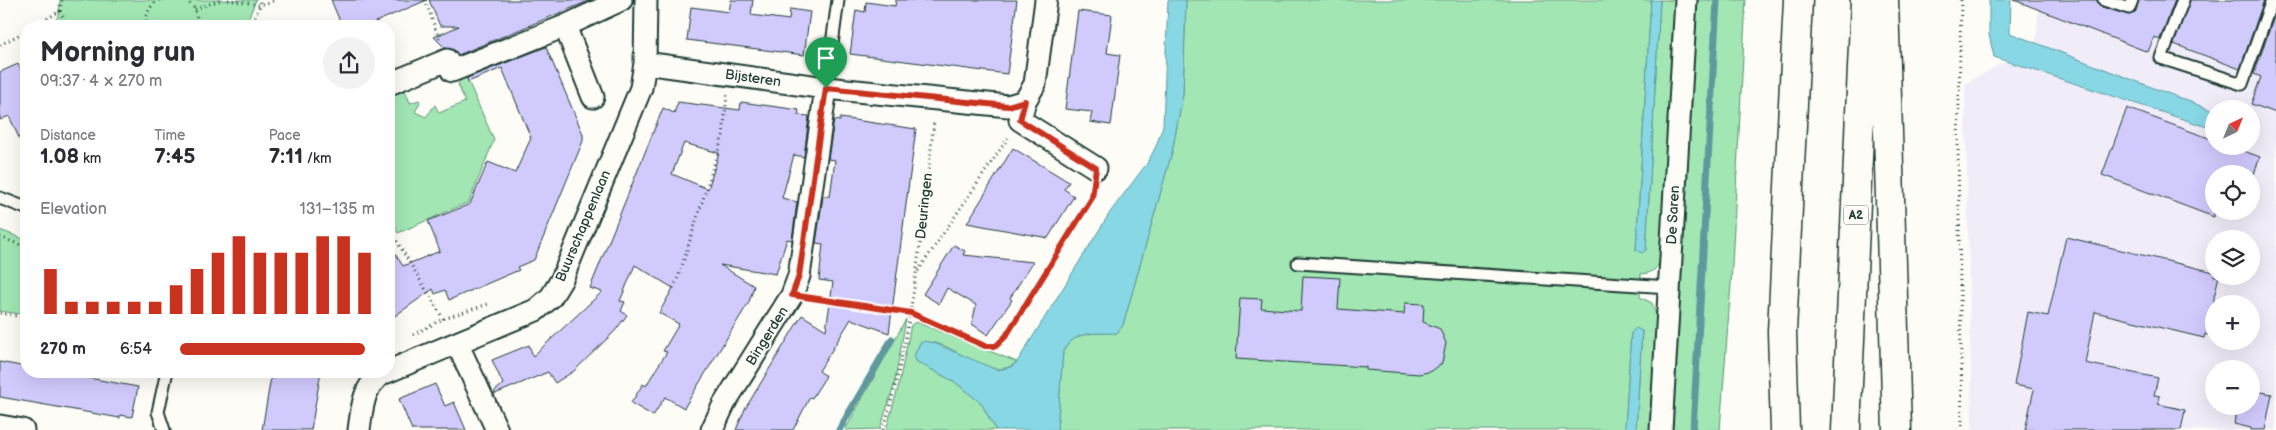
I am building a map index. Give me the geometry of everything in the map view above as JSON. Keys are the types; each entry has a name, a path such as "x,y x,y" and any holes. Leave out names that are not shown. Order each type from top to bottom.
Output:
{"highway":[{"path":"1784,430 1782,332 1798,0"},
{"name":"A2","path":"1846,430 1865,0"},
{"path":"1884,0 1897,430"},
{"path":"1770,430 1782,332"}],"street":[{"path":"395,82 447,60 452,71 565,26 621,0"},
{"name":"Buurschappenlaan","path":"395,370 457,342 536,310 552,297 562,279 641,88 644,63 646,0 642,0"},
{"path":"1046,0 1035,84 1023,110 1096,168"},
{"name":"De Saren","path":"1661,430 1686,0"},
{"path":"565,26 593,98"},
{"name":"Bijsteren","path":"644,63 826,88 1008,106 1023,110"},
{"name":"Bingerden","path":"712,430 724,404 792,295 799,276 826,88"},
{"path":"457,342 497,430"},
{"name":"Buurschappenlaan","path":"359,430 365,395 373,380 377,378"},
{"path":"0,426 22,430"}],"lane":[{"path":"826,88 838,0"},
{"path":"2104,0 2128,8 2132,0"},
{"path":"2183,0 2161,58 2242,84 2272,0"},
{"path":"0,198 20,206"},
{"path":"1298,263 1669,287"},
{"path":"164,430 158,412 165,378"}],"path":[{"path":"62,0 60,11 64,20"},
{"path":"146,20 146,15 150,8 159,0"},
{"path":"186,0 195,9 198,20"},
{"path":"195,9 222,0"},
{"path":"228,0 260,6 276,0"},
{"path":"254,20 260,6 260,0"},
{"path":"425,0 447,60"},
{"path":"1961,0 1958,147 1962,430"},
{"path":"44,20 60,11"},
{"path":"0,45 20,34"},
{"path":"673,288 679,275 723,136 730,75"},
{"name":"Deuringen","path":"883,430 896,386 911,313 936,98"},
{"path":"917,272 1023,110"},
{"path":"792,295 911,313 985,346 996,346 1006,336 1092,198 1096,168"},
{"path":"0,237 20,245"},
{"path":"395,238 457,342"},
{"path":"0,313 20,317"}],"shaded area":[{"path":"2039,0 2276,0 2276,430 1972,430 1965,84 2036,44"}],"green space":[{"path":"60,0 256,0 248,20 56,20"},
{"path":"1186,0 1651,0 1636,250 1646,250 1660,0 1676,0 1661,257 1654,270 1641,274 1640,297 1652,303 1657,318 1651,430 1636,430 1642,331 1631,333 1625,430 1057,430 1063,351 1068,344 1080,336 1093,333 1117,333 1123,325 1172,152 1183,94"},
{"path":"1695,0 1746,0 1731,284 1720,430 1670,430"},
{"path":"465,74 494,140 469,202 398,233 395,226 395,91 404,87 410,103 419,100 420,102 415,112 426,117 435,105 439,113 465,102 458,84"},
{"path":"0,230 20,238 20,314 0,311"},
{"path":"906,319 894,386 880,429 845,430"},
{"path":"916,322 1017,362 1008,367 998,369 987,367 935,343 920,343 914,356 917,362 955,382 981,403 996,430 886,430 898,388 911,325"}],"water":[{"path":"1168,0 1186,0 1183,94 1172,152 1123,325 1117,333 1093,333 1080,336 1068,344 1063,351 1057,430 996,430 981,403 955,382 917,362 914,356 920,343 925,341 934,343 997,370 1011,367 1017,362 1111,211 1148,162 1156,146 1163,126"},
{"path":"1651,0 1660,0 1646,250 1642,253 1636,250"},
{"path":"1989,0 2011,0 2010,33 2205,108 2205,126 1994,57 1989,35"},
{"path":"1636,328 1642,331 1636,430 1625,430 1631,333"}],"building":[{"path":"331,0 427,0 380,20 339,20"},
{"path":"429,0 591,0 458,55 454,50 445,48 434,37 459,26 440,26"},
{"path":"731,0 753,0 751,15 789,20 790,9 810,12 804,55 687,40 691,7 729,12"},
{"path":"896,0 1017,0 1007,74 850,54 856,10 865,12 866,2 895,6"},
{"path":"2014,0 2097,0 2101,7 2130,15 2136,11 2139,0 2175,0 2160,39 2154,37 2148,52"},
{"path":"2190,0 2264,0 2240,69 2174,44"},
{"path":"1078,11 1112,15 1107,53 1120,55 1111,125 1090,122 1092,112 1065,109"},
{"path":"2276,11 2276,113 2260,107 2260,100 2252,100 2261,77 2254,74"},
{"path":"546,47 583,134 583,141 534,260 517,267 519,270 449,300 445,290 435,294 433,289 395,316 395,254 403,266 440,251 428,221 470,204 488,162 515,173 531,138 502,68 468,82 467,78"},
{"path":"18,64 20,68 20,140 9,116 0,120 0,72"},
{"path":"678,102 740,110 741,102 799,110 798,115 809,116 804,157 794,155 782,198 797,202 792,240 787,239 776,274 720,265 754,286 749,302 684,408 665,397 653,416 631,403 643,384 646,386 667,352 663,351 679,324 659,313 673,288 635,265 620,301 625,302 621,311 627,315 615,331 574,371 555,383 548,372 495,394 494,392 503,384 492,360 529,345 533,356 602,292 590,288 663,108 674,113","holes":["684,143 719,153 708,189 672,174"]},
{"path":"2127,108 2205,137 2205,155 2255,155 2260,157 2257,165 2205,165 2205,214 2102,175"},
{"path":"840,118 916,129 889,333 851,319 819,371 826,376 812,398 810,397 793,430 736,430 745,409 802,315 826,330 833,282 819,280 823,244 816,243 823,196 830,196 835,160 828,159 834,120 840,121"},
{"path":"1013,148 1069,182 1064,189 1074,196 1048,238 967,223"},
{"path":"2066,237 2205,270 2205,285 2217,285 2214,295 2205,295 2204,338 2095,312 2085,363 2158,378 2154,395 2160,396 2158,404 2185,410 2181,430 2025,430 2034,389 2014,385 2028,312 2048,316"},
{"path":"954,245 965,251 963,255 1033,262 1010,298 1012,300 988,335 972,324 976,305 947,288 939,304 923,294"},
{"path":"1303,276 1340,278 1338,309 1404,314 1405,303 1424,304 1423,322 1440,329 1446,343 1442,363 1432,371 1419,374 1366,370 1366,367 1236,359 1240,298 1262,299 1261,308 1301,311"},
{"path":"0,362 20,366 20,378 89,378 138,387 132,417 120,415 120,418 0,397"},
{"path":"271,378 320,378 311,430 262,430"},
{"path":"435,384 445,406 454,402 466,430 412,430 399,399"},
{"path":"2260,392 2272,394 2265,430 2251,430 2251,428 2234,424 2236,415 2260,415"}],"waterway":[{"path":"1693,430 1717,0"},
{"path":"839,430 892,339"}],"route":[{"path":"826,88 1008,106 1025,101 1020,120 1096,168 1092,198 1006,336 996,346 985,346 911,313 792,295 799,276 826,88"}]}
